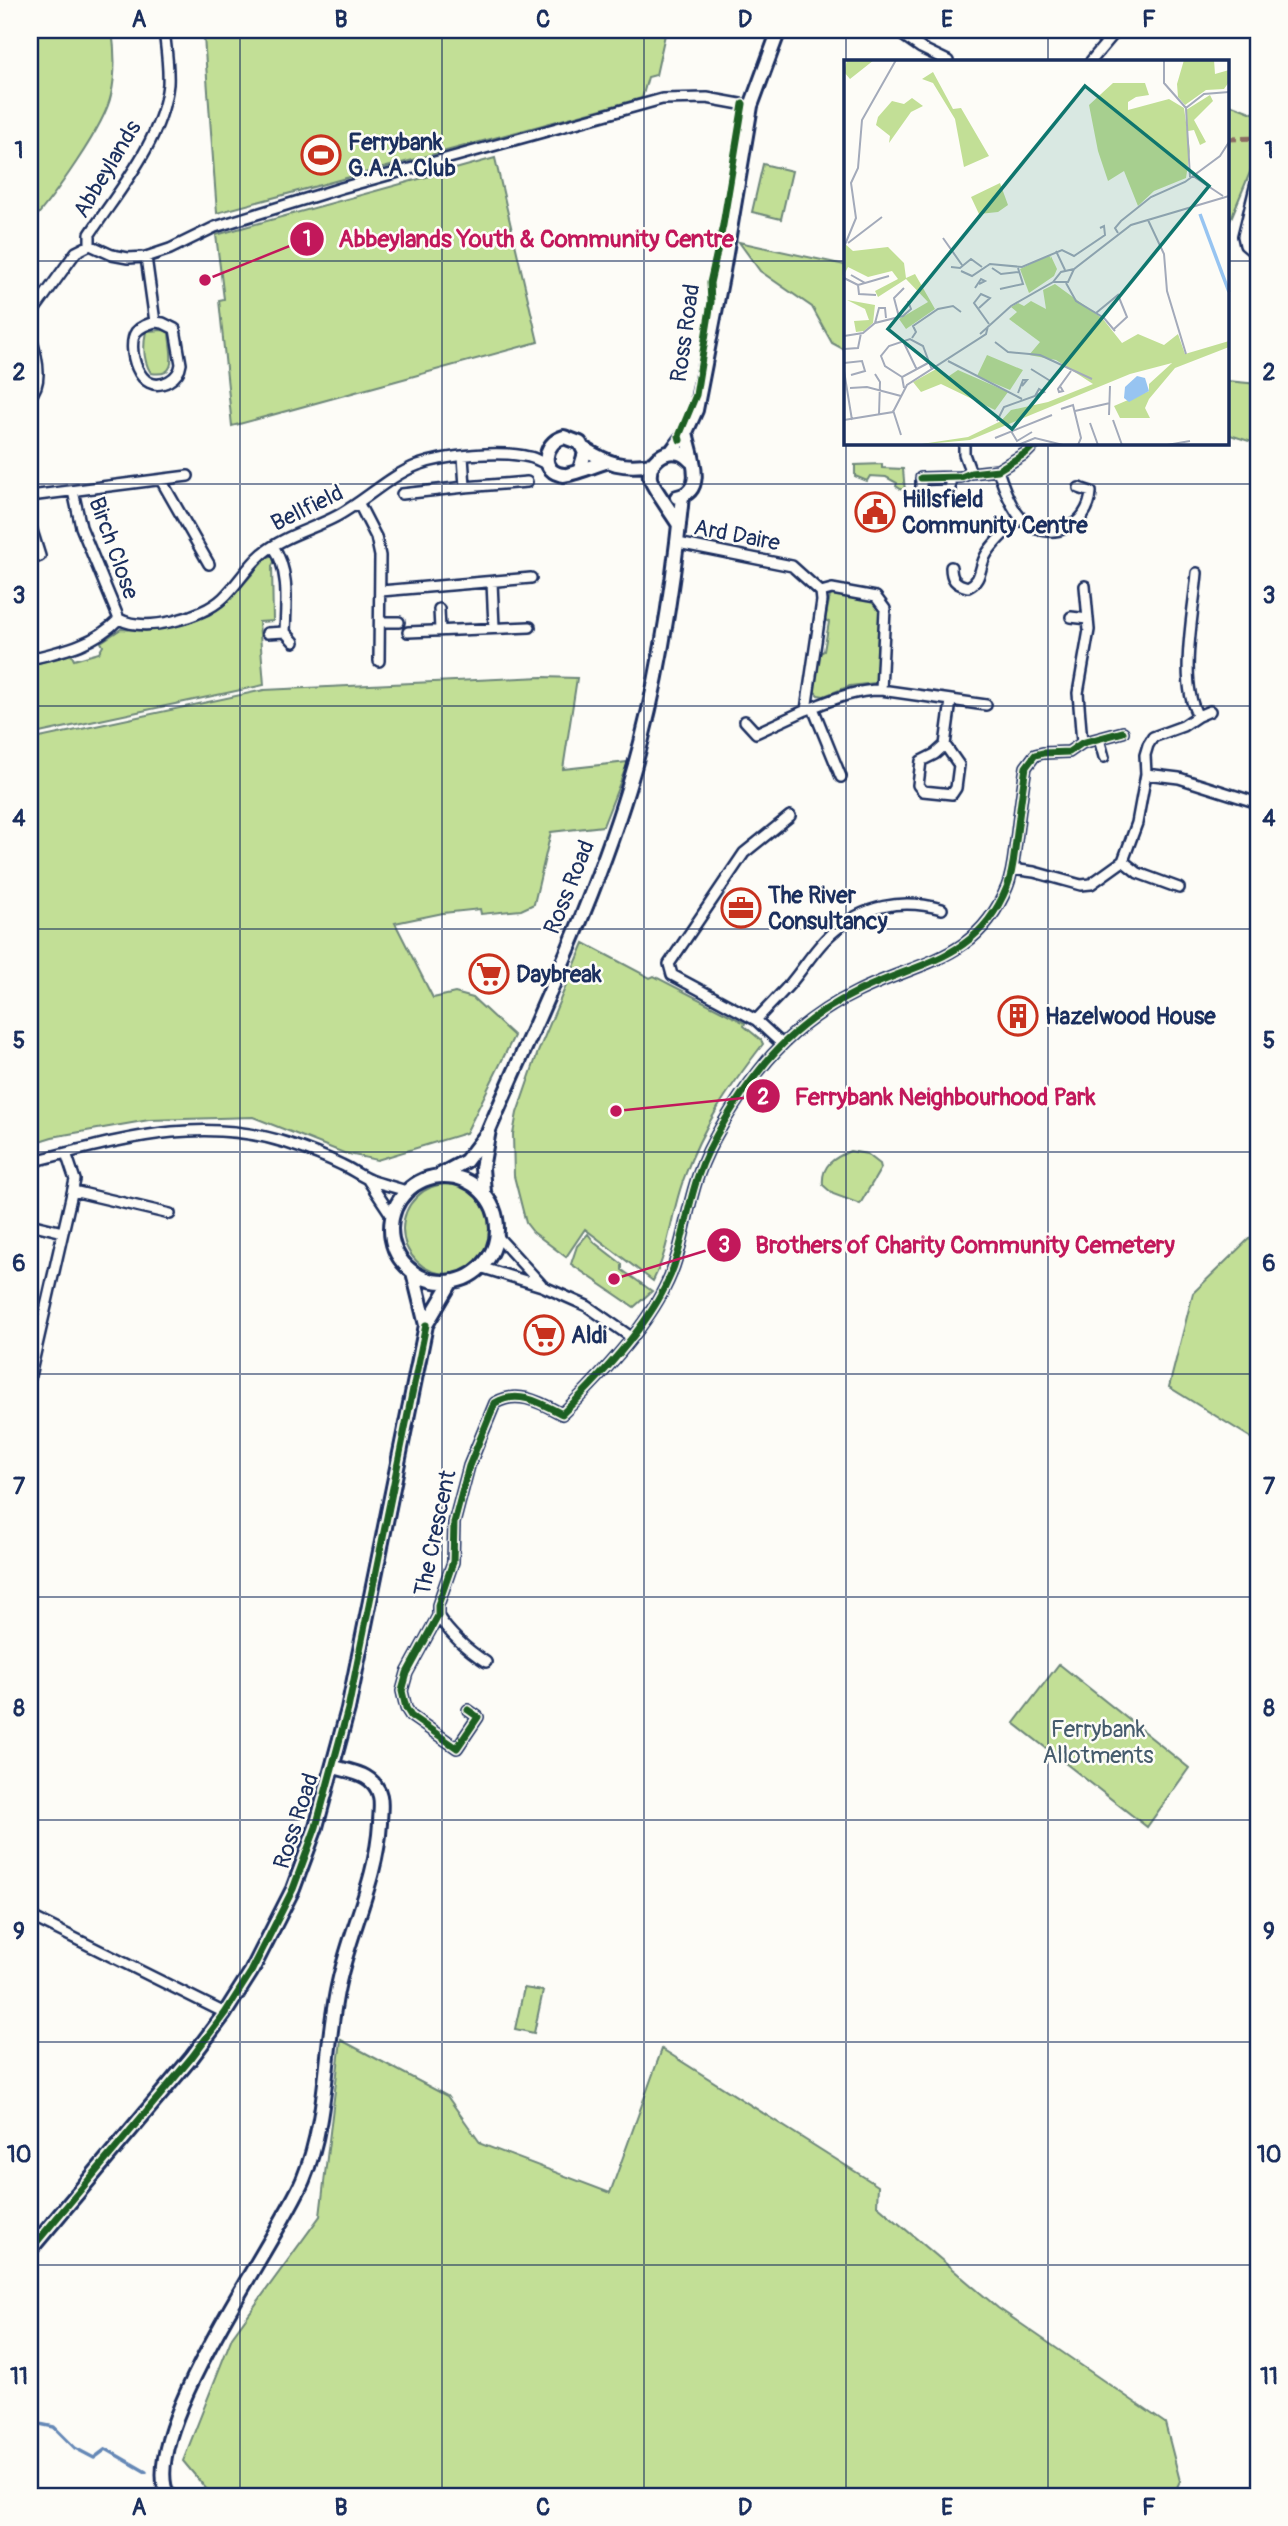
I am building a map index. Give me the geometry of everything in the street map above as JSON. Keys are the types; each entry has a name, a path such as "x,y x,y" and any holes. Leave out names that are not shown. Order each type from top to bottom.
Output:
{"main road":[{"name":"Ross Road","path":"671,452 686,432 696,410 751,106 779,30"},
{"path":"632,467 657,491 672,498 690,491 696,478 686,432"},
{"path":"583,448 585,459 576,473 558,474 549,465 549,447 554,440 564,437 575,439 583,448 606,462 632,467 653,464"},
{"path":"679,526 650,477 653,464 662,455 671,452 684,455 692,462"},
{"path":"580,469 606,462"},
{"name":"Ross Road","path":"489,1130 593,885 623,806 653,688 678,543 682,496"},
{"path":"440,1175 465,1179 484,1192 494,1209 497,1237 489,1256 466,1278 452,1281 434,1281 413,1272 400,1259 393,1247 390,1226 392,1216 394,1208 406,1191 422,1179 440,1175 466,1161 489,1130"},
{"path":"484,1192 482,1168 489,1130"},
{"path":"413,1272 426,1325"},
{"path":"426,1325 452,1281"},
{"name":"Ross Road","path":"30,2250 192,2057 225,2013 256,1962 293,1889 334,1767 363,1642 426,1325"},
{"path":"164,2494 164,2460 186,2396 231,2305 302,2182 312,2150 339,1981 375,1860 380,1819 380,1797 370,1779 334,1767"}],"street":[{"name":"Abbeylands","path":"90,245 90,234 143,153 165,100 168,83 164,30"},
{"path":"895,30 921,48 946,60"},
{"path":"1092,60 1117,30"},
{"name":"Abbeylands","path":"90,245 112,255 146,257 170,250 215,227 341,188 645,103 697,97 751,106"},
{"path":"1258,176 1243,236 1245,246 1258,256"},
{"name":"Abbeylands","path":"30,316 76,252 90,245"},
{"path":"146,257 155,322"},
{"path":"155,322 175,329 181,364 180,370 172,379 157,385 150,383 136,369 133,342 138,330 155,322"},
{"path":"30,335 38,381 30,396"},
{"path":"964,444 964,454 971,473"},
{"path":"950,477 998,471 1035,444"},
{"name":"Bellfield","path":"529,457 549,447"},
{"path":"463,456 466,487"},
{"name":"Bellfield","path":"119,619 127,624 139,625 186,618 202,612 223,599 261,555 273,546 359,504 418,466 463,456 529,457 549,465"},
{"path":"998,471 1020,518 1033,527 1048,532 1066,529 1083,516 1091,492 1079,488"},
{"path":"30,496 188,476"},
{"path":"160,480 209,564"},
{"path":"402,494 527,482"},
{"name":"Birch Close","path":"73,491 81,527 119,619"},
{"path":"359,504 376,537 380,556 379,661"},
{"path":"951,567 951,576 955,582 968,587 973,585 979,577 988,551 1020,518"},
{"path":"30,524 40,556 30,560"},
{"name":"Ard Daire","path":"678,543 792,566 821,592"},
{"path":"273,546 285,569 285,632 294,642"},
{"path":"1197,573 1187,675 1192,706 1198,716"},
{"path":"381,591 531,578"},
{"path":"492,582 494,628"},
{"path":"1082,743 1078,693 1089,630 1085,586"},
{"path":"841,777 810,709 821,592 832,589 876,597 881,602 885,609 881,690"},
{"path":"439,609 440,630"},
{"path":"1071,617 1088,619"},
{"path":"30,659 90,641 107,632 119,619"},
{"path":"380,622 399,622"},
{"path":"408,632 530,627"},
{"path":"267,633 285,632"},
{"path":"745,722 756,733 846,694 866,690 986,705"},
{"path":"945,745 958,765 956,788 952,794 923,791 918,785 921,761 945,745 951,701"},
{"path":"1012,869 1034,872 1080,885 1091,884 1123,861 1137,824 1146,774 1145,755 1153,737 1191,722 1210,711"},
{"path":"480,1267 542,1286 587,1306 631,1337 664,1289 675,1264 698,1175 719,1132 744,1091 782,1044 808,1022 857,992 955,951 981,929 996,910 1012,869 1029,761 1035,755 1069,752 1082,743 1123,732"},
{"path":"1099,738 1104,757"},
{"path":"1146,774 1179,778 1258,803"},
{"path":"782,1044 756,1020 672,975 669,964 744,853 790,816"},
{"path":"1123,861 1138,873 1179,888"},
{"path":"756,1020 789,986 829,935 858,915 886,905 908,904 942,909"},
{"path":"30,1162 149,1133 208,1129 249,1132 321,1155 368,1180 406,1191"},
{"path":"30,1376 75,1181 66,1153"},
{"path":"368,1180 392,1216"},
{"path":"73,1191 170,1214"},
{"path":"30,1224 63,1233"},
{"path":"497,1237 542,1286"},
{"name":"The Crescent","path":"468,1710 478,1717 457,1748 411,1716 402,1699 407,1673 438,1616 438,1605 453,1562 454,1523 469,1466 490,1412 495,1403 503,1398 526,1397 562,1414 600,1377 631,1337"},
{"name":"The Crescent","path":"438,1616 448,1632 486,1662"},
{"path":"30,1916 225,2013"}],"green space":[{"path":"40,30 112,30 114,71 111,95 99,125 64,180 30,224 30,49"},
{"name":"Ferrybank G.A.A. Club","path":"234,30 666,30 656,75 648,77 642,98 217,213 204,37"},
{"path":"1228,103 1258,115 1258,153 1228,226"},
{"path":"495,158 538,342 232,426 219,300 224,299 216,235"},
{"path":"763,164 792,171 781,219 752,212"},
{"path":"739,242 844,265 844,349 832,343 812,307 760,271"},
{"path":"164,330 169,333 170,368 166,372 151,373 144,353 146,331"},
{"path":"1228,381 1258,384 1258,444 1228,434"},
{"path":"882,464 882,468 903,469 905,492 896,486 897,483 886,477 870,476 867,481 855,476 855,465"},
{"path":"267,557 276,559 272,566 273,621 259,622 264,685 30,735 30,665 71,654 74,660 99,653 103,646 101,642 121,629 146,631 183,624 209,615 228,602"},
{"path":"836,593 866,600 868,598 881,607 882,621 879,622 877,651 881,653 879,679 875,683 850,686 824,696 813,690 820,653 824,651 829,622 825,620 830,596"},
{"path":"542,677 577,678 563,769 628,762 603,826 551,832 534,904 521,910 481,914 480,909 395,923 433,998 455,993 473,998 514,1036 466,1133 377,1160 344,1153 253,1117 149,1120 52,1137 30,1144 30,740 264,690"},
{"path":"584,943 745,1023 744,1026 763,1044 728,1092 691,1159 663,1256 653,1281 585,1229 566,1257 533,1232 526,1223 514,1176 513,1134 517,1113 538,1052"},
{"path":"850,1151 867,1154 880,1164 881,1168 860,1204 833,1194 823,1185 826,1167"},
{"path":"448,1184 465,1187 480,1197 490,1212 493,1229 490,1246 480,1261 465,1271 448,1274 431,1271 416,1261 406,1246 403,1229 406,1212 416,1197 431,1187"},
{"path":"1258,1230 1258,1442 1169,1387 1193,1293"},
{"path":"588,1234 595,1243 622,1264 622,1270 652,1291 634,1307 571,1264 577,1246"},
{"name":"Ferrybank Allotments","path":"1059,1664 1189,1768 1147,1827 1014,1723"},
{"path":"524,1988 543,1991 534,2033 515,2029"},
{"path":"341,2040 447,2096 481,2144 610,2193 662,2049 878,2186 877,2205 998,2308 1165,2423 1180,2481 1173,2496 212,2496 183,2461 232,2337 320,2216"}],"waterway":[{"path":"30,2422 54,2427 75,2448 94,2458 106,2449 146,2472"}],"marked path":[{"path":"1228,139 1258,138"}],"cycle path":[{"path":"680,440 679,436 696,395 711,302 710,283 723,225 743,104"},
{"path":"921,478 961,477 998,470 1026,453 1035,444"},
{"path":"468,1710 478,1717 457,1748 411,1716 402,1691 407,1673 438,1616 438,1605 453,1562 454,1523 469,1466 495,1403 521,1397 562,1414 590,1386 645,1321 665,1287 676,1260 698,1176 709,1149 750,1082 791,1036 829,1008 857,992 944,956 963,945 980,930 994,911 1011,876 1026,767 1035,755 1069,752 1082,743 1123,732"},
{"path":"30,2250 192,2057 225,2013 251,1972 293,1889 316,1827 348,1709 426,1325"}],"place":[{"name":"Ferrybank G.A.A. Club","path":"321,155"},
{"name":"Abbeylands Youth & Community Centre","path":"205,280"},
{"name":"Hillsfield Community Centre","path":"875,512"},
{"name":"The River Consultancy","path":"741,908"},
{"name":"Daybreak","path":"489,974"},
{"name":"Hazelwood House","path":"1018,1016"},
{"name":"Ferrybank Neighbourhood Park","path":"616,1111"},
{"name":"Brothers of Charity Community Cemetery","path":"614,1279"},
{"name":"Aldi","path":"544,1335"}]}
